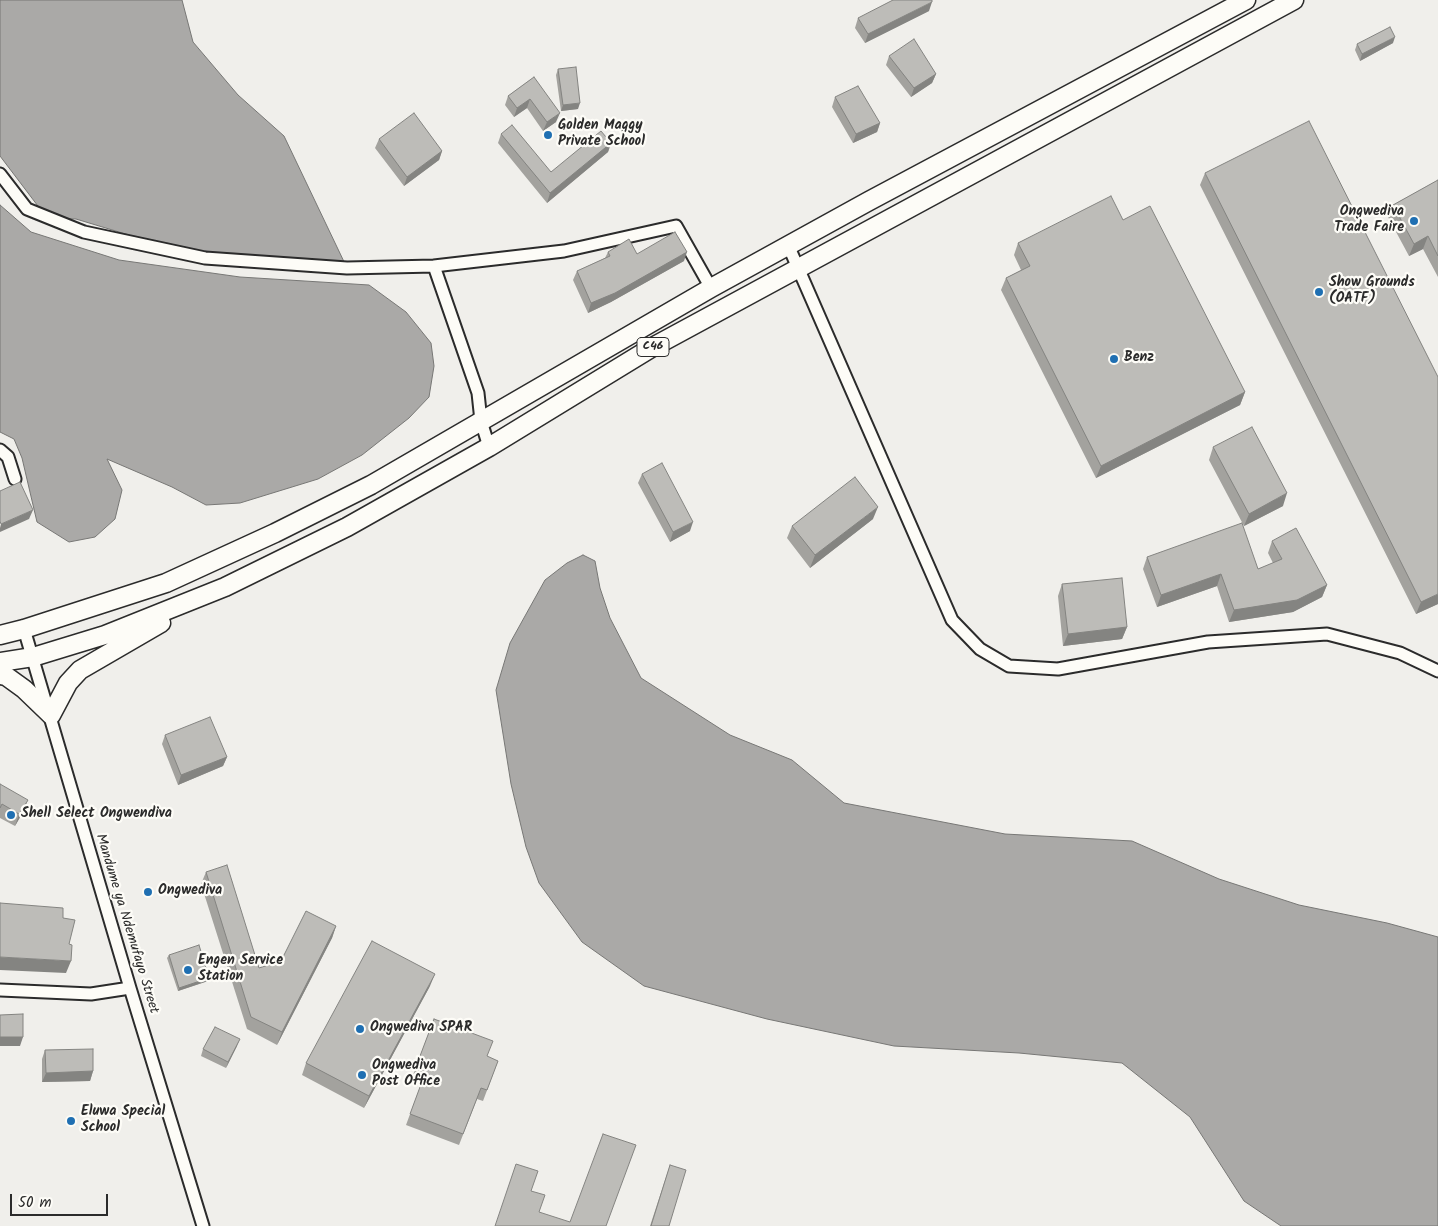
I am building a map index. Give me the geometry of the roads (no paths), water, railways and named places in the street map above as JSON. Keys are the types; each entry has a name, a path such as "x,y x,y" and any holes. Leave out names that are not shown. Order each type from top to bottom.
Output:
{"main road":[{"name":"C46","path":"0,635 166,583 276,533 371,485 711,288 1246,0"},
{"name":"C46","path":"0,662 33,657 106,635 225,587 347,527 489,447 651,348 1294,0"},
{"path":"1114,70 1124,92"},
{"path":"0,674 24,689 51,716 68,683 80,670 225,587"}],"street":[{"path":"0,174 27,209 84,232 205,258 347,268 434,266 564,251 676,226 711,288"},
{"path":"788,246 952,620 980,649 1009,666 1058,669 1208,642 1327,634 1400,653 1438,671"},
{"path":"434,266 478,393 481,421 489,447"},
{"path":"0,450 8,457 15,479"},
{"name":"Mandume ya Ndemufayo Street","path":"24,629 130,988 203,1226"},
{"path":"0,990 92,994 130,988"}],"place":[{"name":"Golden Maggy Private School","path":"548,135"},
{"name":"Ongwediva Trade Faire","path":"1414,221"},
{"name":"Show Grounds (OATF)","path":"1319,292"},
{"name":"Benz","path":"1114,359"},
{"name":"Shell Select Ongwendiva","path":"11,815"},
{"name":"Ongwediva","path":"148,892"},
{"name":"Engen Service Station","path":"188,970"},
{"name":"Ongwediva SPAR","path":"360,1029"},
{"name":"Ongwediva Post Office","path":"362,1075"},
{"name":"Eluwa Special School","path":"71,1121"}]}
